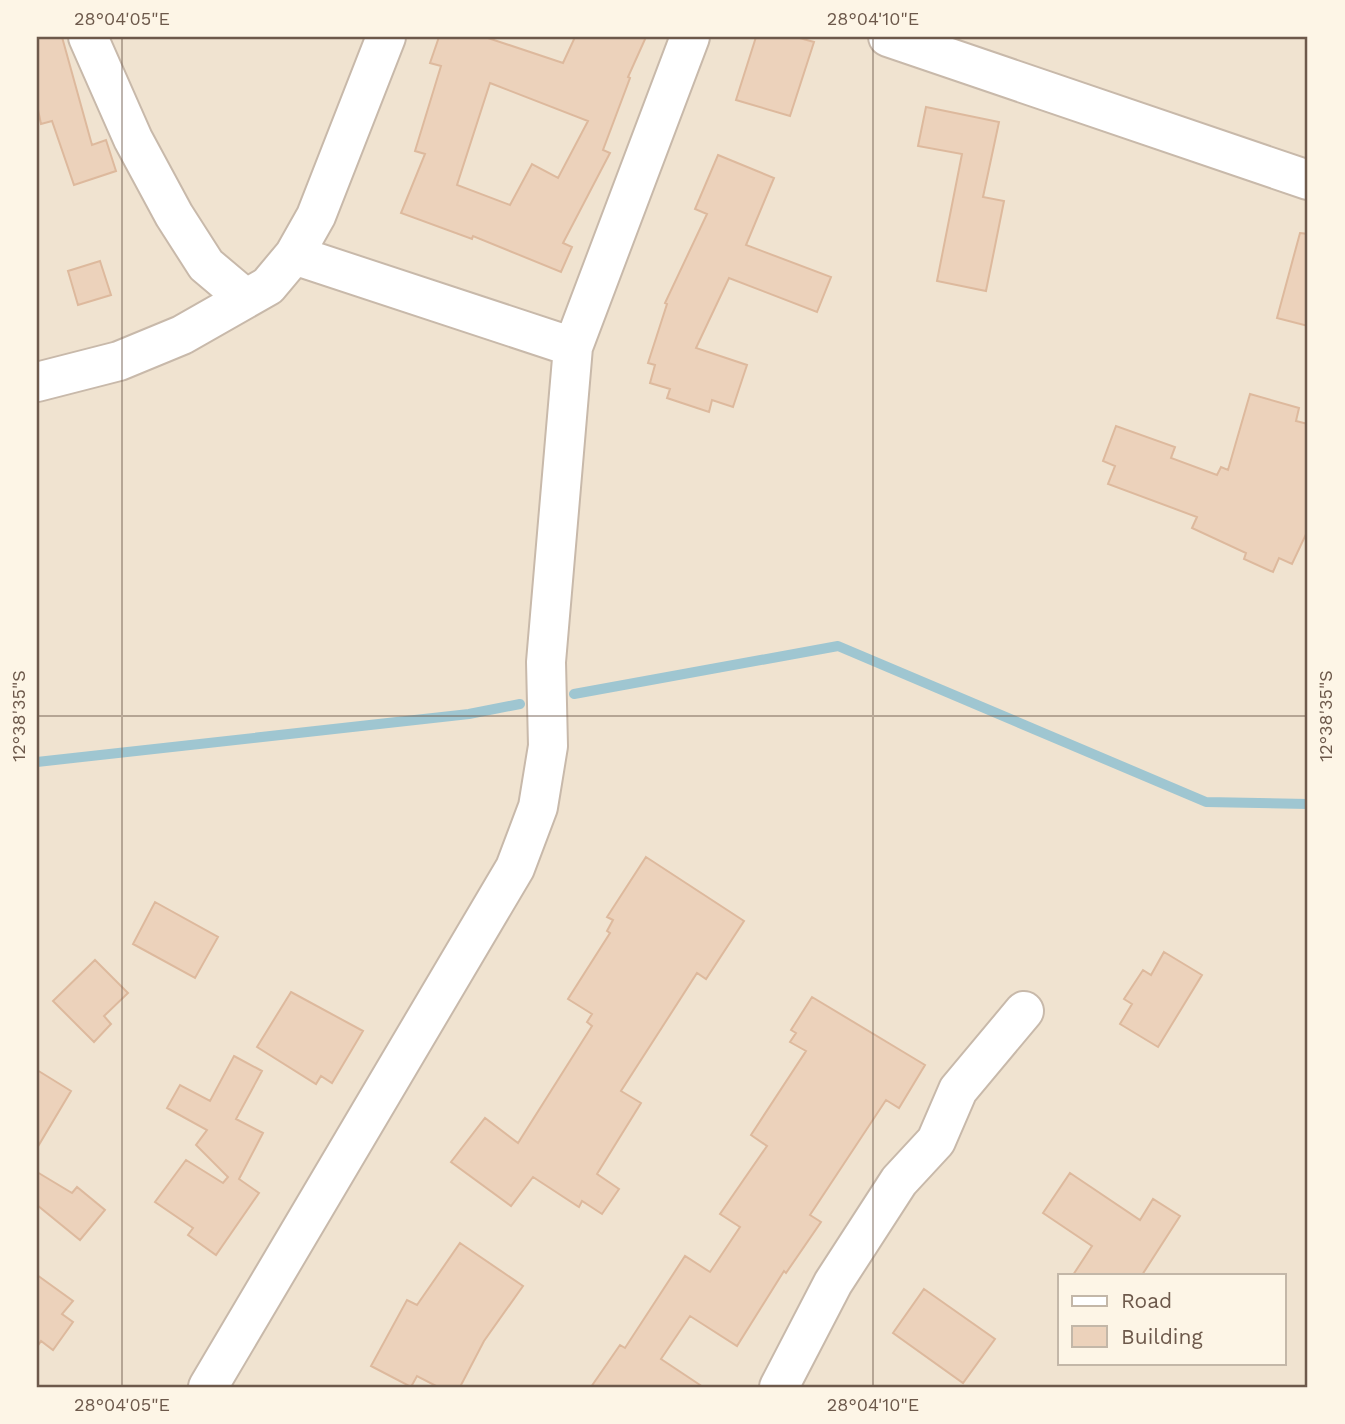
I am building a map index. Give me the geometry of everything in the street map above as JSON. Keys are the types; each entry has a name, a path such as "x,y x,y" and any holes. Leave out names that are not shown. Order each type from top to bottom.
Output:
{"street":[{"path":"88,37 132,139 174,215 206,265 244,297"},
{"path":"37,382 132,355 182,335 244,297 268,286 294,255 316,216 337,169 386,37"},
{"path":"208,1387 515,868 538,807 548,746 546,662 573,347 690,37"},
{"path":"888,37 1308,180"},
{"path":"294,255 573,347"},
{"path":"779,1387 833,1283 899,1181 936,1141 958,1090 1024,1011"}],"shaded area":[{"path":"37,37 1308,37 1308,1387 37,1387"}],"building":[{"path":"37,37 62,37 92,145 106,140 116,171 74,185 52,121 41,124 37,105"},
{"path":"439,37 485,37 563,63 575,37 646,37 628,77 630,78 603,150 610,153 563,243 572,247 561,272 473,236 472,239 401,213 425,154 415,151 441,66 430,63","holes":["490,83 588,121 558,178 532,164 510,205 457,185"]},
{"path":"756,37 796,37 814,42 790,116 736,100"},
{"path":"926,107 999,122 983,197 1004,201 986,291 937,281 962,154 918,146"},
{"path":"718,155 774,178 746,245 831,277 817,312 729,278 696,348 747,365 733,407 712,400 709,412 667,398 670,389 650,383 655,365 648,363 667,304 665,303 707,214 695,209"},
{"path":"1300,233 1308,234 1308,326 1277,318"},
{"path":"100,261 111,295 78,305 68,271"},
{"path":"1250,394 1299,408 1296,421 1308,424 1308,530 1292,564 1279,558 1273,572 1244,559 1246,553 1192,528 1197,517 1108,484 1115,466 1103,461 1116,426 1175,447 1171,458 1217,475 1221,467 1228,470"},
{"path":"646,857 744,921 706,979 697,973 621,1091 641,1103 597,1174 619,1189 602,1214 582,1201 579,1207 533,1177 511,1206 451,1162 485,1118 518,1143 592,1026 587,1022 592,1014 568,999 610,933 607,931 613,920 607,917"},
{"path":"155,902 218,937 195,978 133,944"},
{"path":"1164,952 1202,975 1158,1047 1120,1024 1132,1004 1124,999 1143,970 1151,975"},
{"path":"95,960 128,993 104,1016 111,1024 94,1042 53,1001"},
{"path":"291,992 363,1031 332,1083 321,1076 316,1084 257,1047"},
{"path":"812,997 925,1065 899,1108 886,1100 810,1215 821,1222 786,1273 784,1271 737,1346 690,1316 661,1359 703,1387 591,1387 620,1345 625,1348 685,1256 710,1272 740,1227 720,1214 767,1146 751,1135 806,1051 790,1042 796,1033 791,1030"},
{"path":"234,1056 262,1071 236,1119 263,1133 239,1179 259,1193 216,1255 188,1235 193,1228 155,1202 186,1160 223,1183 228,1177 196,1145 207,1130 167,1108 180,1085 210,1101"},
{"path":"37,1070 71,1091 37,1148"},
{"path":"37,1172 72,1193 77,1187 105,1210 80,1240 37,1205"},
{"path":"1070,1173 1140,1220 1153,1199 1180,1216 1143,1274 1074,1274 1092,1246 1043,1213"},
{"path":"460,1243 523,1286 484,1341 460,1387 438,1387 417,1376 411,1387 371,1366 407,1300 417,1305"},
{"path":"37,1275 73,1301 62,1314 73,1322 53,1350 41,1341 37,1347"},
{"path":"924,1289 995,1339 963,1383 893,1333"}],"waterway":[{"path":"574,694 838,646 1206,802 1308,804"},
{"path":"37,762 469,714 520,704"}]}
